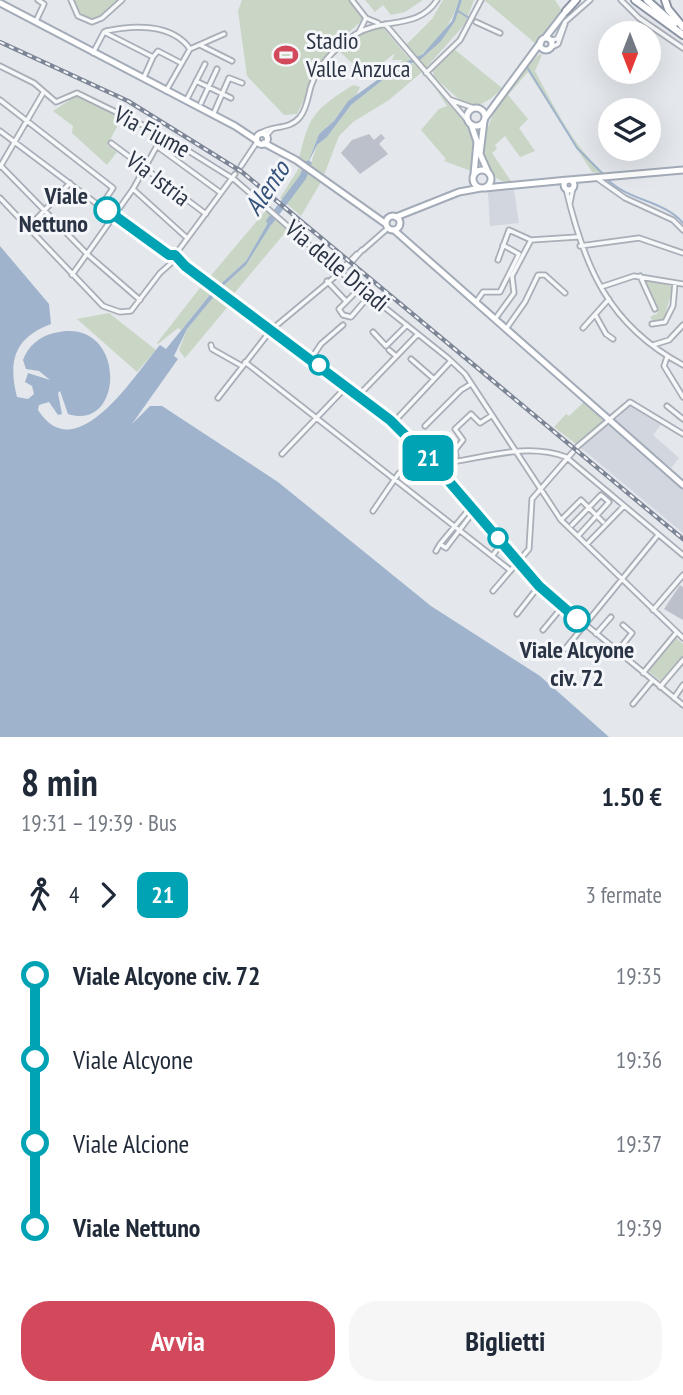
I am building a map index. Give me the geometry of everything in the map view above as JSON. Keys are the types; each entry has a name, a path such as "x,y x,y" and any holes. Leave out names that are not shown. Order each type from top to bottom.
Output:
{"highway":[{"path":"566,11 576,0"},
{"path":"635,0 683,31"},
{"path":"647,0 683,31"},
{"path":"665,0 683,31"}],"main road":[{"path":"0,3 35,24 262,139 369,211 408,241 683,485"},
{"path":"469,122 480,125 500,94 546,40 566,11"},
{"path":"546,40 547,49"},
{"path":"546,40 547,49"},
{"path":"532,54 547,49"},
{"path":"475,108 484,112 485,119 481,154 489,173 490,184 483,188 475,186 477,142 467,113 475,108 500,94"},
{"path":"459,192 480,170 489,173 498,182 513,186"},
{"path":"389,228 396,220 459,192 683,170"},
{"path":"547,182 569,188 588,178"},
{"path":"568,180 569,188"},
{"path":"369,211 396,220 408,241"},
{"path":"389,228 396,220"}],"street":[{"path":"35,24 44,4 38,0"},
{"path":"71,0 83,19 92,22 102,18 122,0"},
{"path":"352,0 366,19 382,24 469,122"},
{"path":"241,166 274,128 291,124 300,117 314,78 329,54 359,32 395,19 408,21 420,18 437,0"},
{"path":"424,71 460,40 481,0"},
{"path":"546,40 558,38 565,22 590,0"},
{"path":"621,0 639,18 683,48"},
{"path":"359,32 366,19"},
{"path":"476,22 500,33"},
{"path":"547,49 559,43 565,22"},
{"path":"104,32 143,26 173,34 190,49"},
{"path":"93,53 104,32"},
{"path":"104,32 153,57"},
{"path":"166,91 190,49 224,33"},
{"path":"199,45 232,61"},
{"path":"143,79 158,51 181,63"},
{"path":"186,101 205,64"},
{"path":"0,66 34,83 43,93 0,167 47,211 87,254 140,300"},
{"path":"201,103 217,69"},
{"path":"213,115 229,78 242,83"},
{"path":"196,81 231,98"},
{"name":"Via Fiume","path":"43,93 56,102 77,93 163,135 233,176 267,207"},
{"path":"449,99 475,108"},
{"path":"0,100 113,188 101,205"},
{"path":"0,131 311,359 393,423 428,457 539,586 683,705"},
{"path":"72,275 116,216 163,135"},
{"name":"Via Istria","path":"111,143 206,214"},
{"path":"157,147 221,193"},
{"path":"0,198 103,306 120,312 131,312 160,273 175,259 187,238 233,176"},
{"path":"599,177 625,198 673,220 683,230"},
{"path":"28,228 47,211 70,183"},
{"path":"569,188 569,205 580,246 617,312 667,357 683,365"},
{"path":"133,189 187,238"},
{"name":"Via delle Driadi","path":"267,207 369,296 465,373 514,452 561,520 683,638"},
{"path":"218,398 271,330 389,228"},
{"path":"498,260 509,230 531,240 577,237"},
{"path":"580,246 639,238 683,253"},
{"path":"495,319 514,293 512,276 531,240"},
{"path":"475,302 483,292 500,292 519,254 503,245"},
{"path":"169,255 169,261 175,259"},
{"path":"506,329 525,302 538,275 545,275 565,293"},
{"path":"601,287 623,277 640,276 683,284"},
{"path":"640,276 655,309"},
{"path":"327,281 346,301"},
{"path":"652,324 665,322 669,316 675,283"},
{"path":"358,291 339,309 344,315 351,317 369,296"},
{"path":"583,328 609,299"},
{"path":"596,315 606,334 613,338"},
{"path":"311,359 321,344 343,325"},
{"name":"Via delle Driadi","path":"373,332 386,346 407,325"},
{"path":"653,345 673,338 683,326"},
{"path":"359,395 418,334"},
{"path":"211,345 212,349 243,365 315,418 510,570"},
{"path":"389,350 396,356"},
{"path":"667,357 664,366 683,397"},
{"path":"411,359 434,379"},
{"path":"393,423 451,361"},
{"path":"425,426 461,390 471,384"},
{"path":"282,454 347,386"},
{"path":"493,592 530,547 531,503 539,490 578,446 630,402 683,434"},
{"path":"667,406 683,419"},
{"path":"456,456 454,450 463,438 455,429 471,414 480,423 491,416"},
{"path":"434,464 455,462 474,455 514,452 546,452 568,458 683,555"},
{"path":"373,511 405,469 428,457"},
{"path":"444,477 455,462"},
{"path":"572,524 601,495 609,502 578,536"},
{"path":"561,520 581,500 603,522"},
{"path":"587,544 624,506"},
{"path":"436,551 453,526 473,509"},
{"path":"440,544 446,548 473,509"},
{"path":"565,649 658,535"},
{"path":"491,554 502,543"},
{"path":"653,610 683,575"},
{"path":"517,614 539,586"},
{"path":"542,630 563,606"},
{"path":"595,634 611,617"},
{"path":"617,652 632,633 623,625"},
{"path":"643,673 677,632"},
{"path":"660,687 683,660"},
{"path":"633,704 652,681"},
{"path":"674,698 683,685"}],"shaded area":[{"path":"514,190 519,223 490,226 488,192"},
{"path":"630,406 661,425 653,435 679,458 671,468 615,420"},
{"path":"605,419 683,487 683,533 576,444"}],"green space":[{"path":"74,0 124,0 98,21 83,19"},
{"name":"Stadio Valle Anzuca","path":"242,0 351,0 362,14 362,20 335,46 322,64 297,114 284,115 247,76 238,11"},
{"path":"365,0 423,0 405,12 391,15 383,5 375,12"},
{"path":"443,0 459,0 443,33 431,47 416,58 406,45 432,19"},
{"path":"462,0 474,0 465,24 426,68 419,61 445,34"},
{"path":"484,0 555,0 562,11 536,44"},
{"path":"381,25 412,62 405,63 359,93 403,60 392,60 395,53 366,76 339,51 361,33"},
{"path":"454,49 502,88 482,104 466,104 459,99 434,77 433,71"},
{"path":"542,55 535,71 574,139 605,174 592,172 528,72 508,95 528,119 519,128 535,151 520,157 505,136 495,145 497,149 492,153 513,184 493,176 484,162 484,143 490,122 514,81"},
{"path":"414,63 422,72 389,100 353,122 339,136 324,175 310,166 317,145 327,137 351,105 399,67"},
{"path":"353,85 360,87 356,96 348,101 334,121 319,134 307,165 299,159 306,132 321,108"},
{"path":"435,88 475,134 471,171 444,161 446,159 421,130 439,109 447,106"},
{"path":"76,96 122,118 107,145 117,152 107,165 72,133 73,126 53,111"},
{"path":"299,168 321,182 301,216 280,198"},
{"path":"267,209 273,214 246,261 219,286 208,279"},
{"path":"276,217 289,228 232,296 221,288 246,265"},
{"path":"643,277 673,287 664,319 653,321 650,317 658,313"},
{"path":"203,284 213,291 181,330 178,328 158,344 157,343"},
{"path":"216,294 230,304 185,358 179,350 187,329"},
{"path":"109,313 156,350 137,372 77,319"},
{"path":"585,401 605,419 576,444 554,427 566,414 569,416"},
{"path":"675,637 683,644 683,658 663,683 647,670"}],"water":[{"path":"459,0 462,0 455,21 441,41 419,61 399,67 351,105 327,137 317,145 307,165 319,134 334,121 348,101 397,66 423,54 452,21"},
{"path":"273,214 276,217 246,265 221,288 187,329 174,356 178,359 132,424 150,406 162,406 278,482 431,606 540,676 609,737 0,737 0,246 49,304 51,324 29,336 17,352 13,372 17,397 28,399 34,394 32,386 25,382 28,373 50,380 39,371 26,369 23,360 31,346 44,337 54,333 78,332 95,340 106,355 110,374 108,392 101,407 87,415 68,414 60,391 58,393 62,414 58,415 49,402 39,405 38,410 53,426 70,429 88,423 105,410 160,345 166,349 213,291 246,261"}],"building":[{"path":"369,134 374,140 381,134 385,138 379,144 388,154 360,174 341,153 352,140"},
{"path":"680,585 683,587 683,620 664,609"}],"waterway":[{"path":"458,11 469,18"},
{"path":"527,67 577,148 603,174"},
{"name":"Alento","path":"270,221 303,177 308,164"},
{"path":"606,178 624,192 666,210 683,223"}],"railway":[{"path":"0,42 128,101 242,172 683,539"}],"bus line":[{"name":"21","path":"107,210 169,255 175,255 185,266 390,420 434,464 539,586 577,619"}],"place":[{"name":"Stadio Valle Anzuca","path":"286,55"},
{"name":"Viale Nettuno","path":"107,210"},
{"name":"Viale Alcyone civ. 72","path":"577,619"}]}
